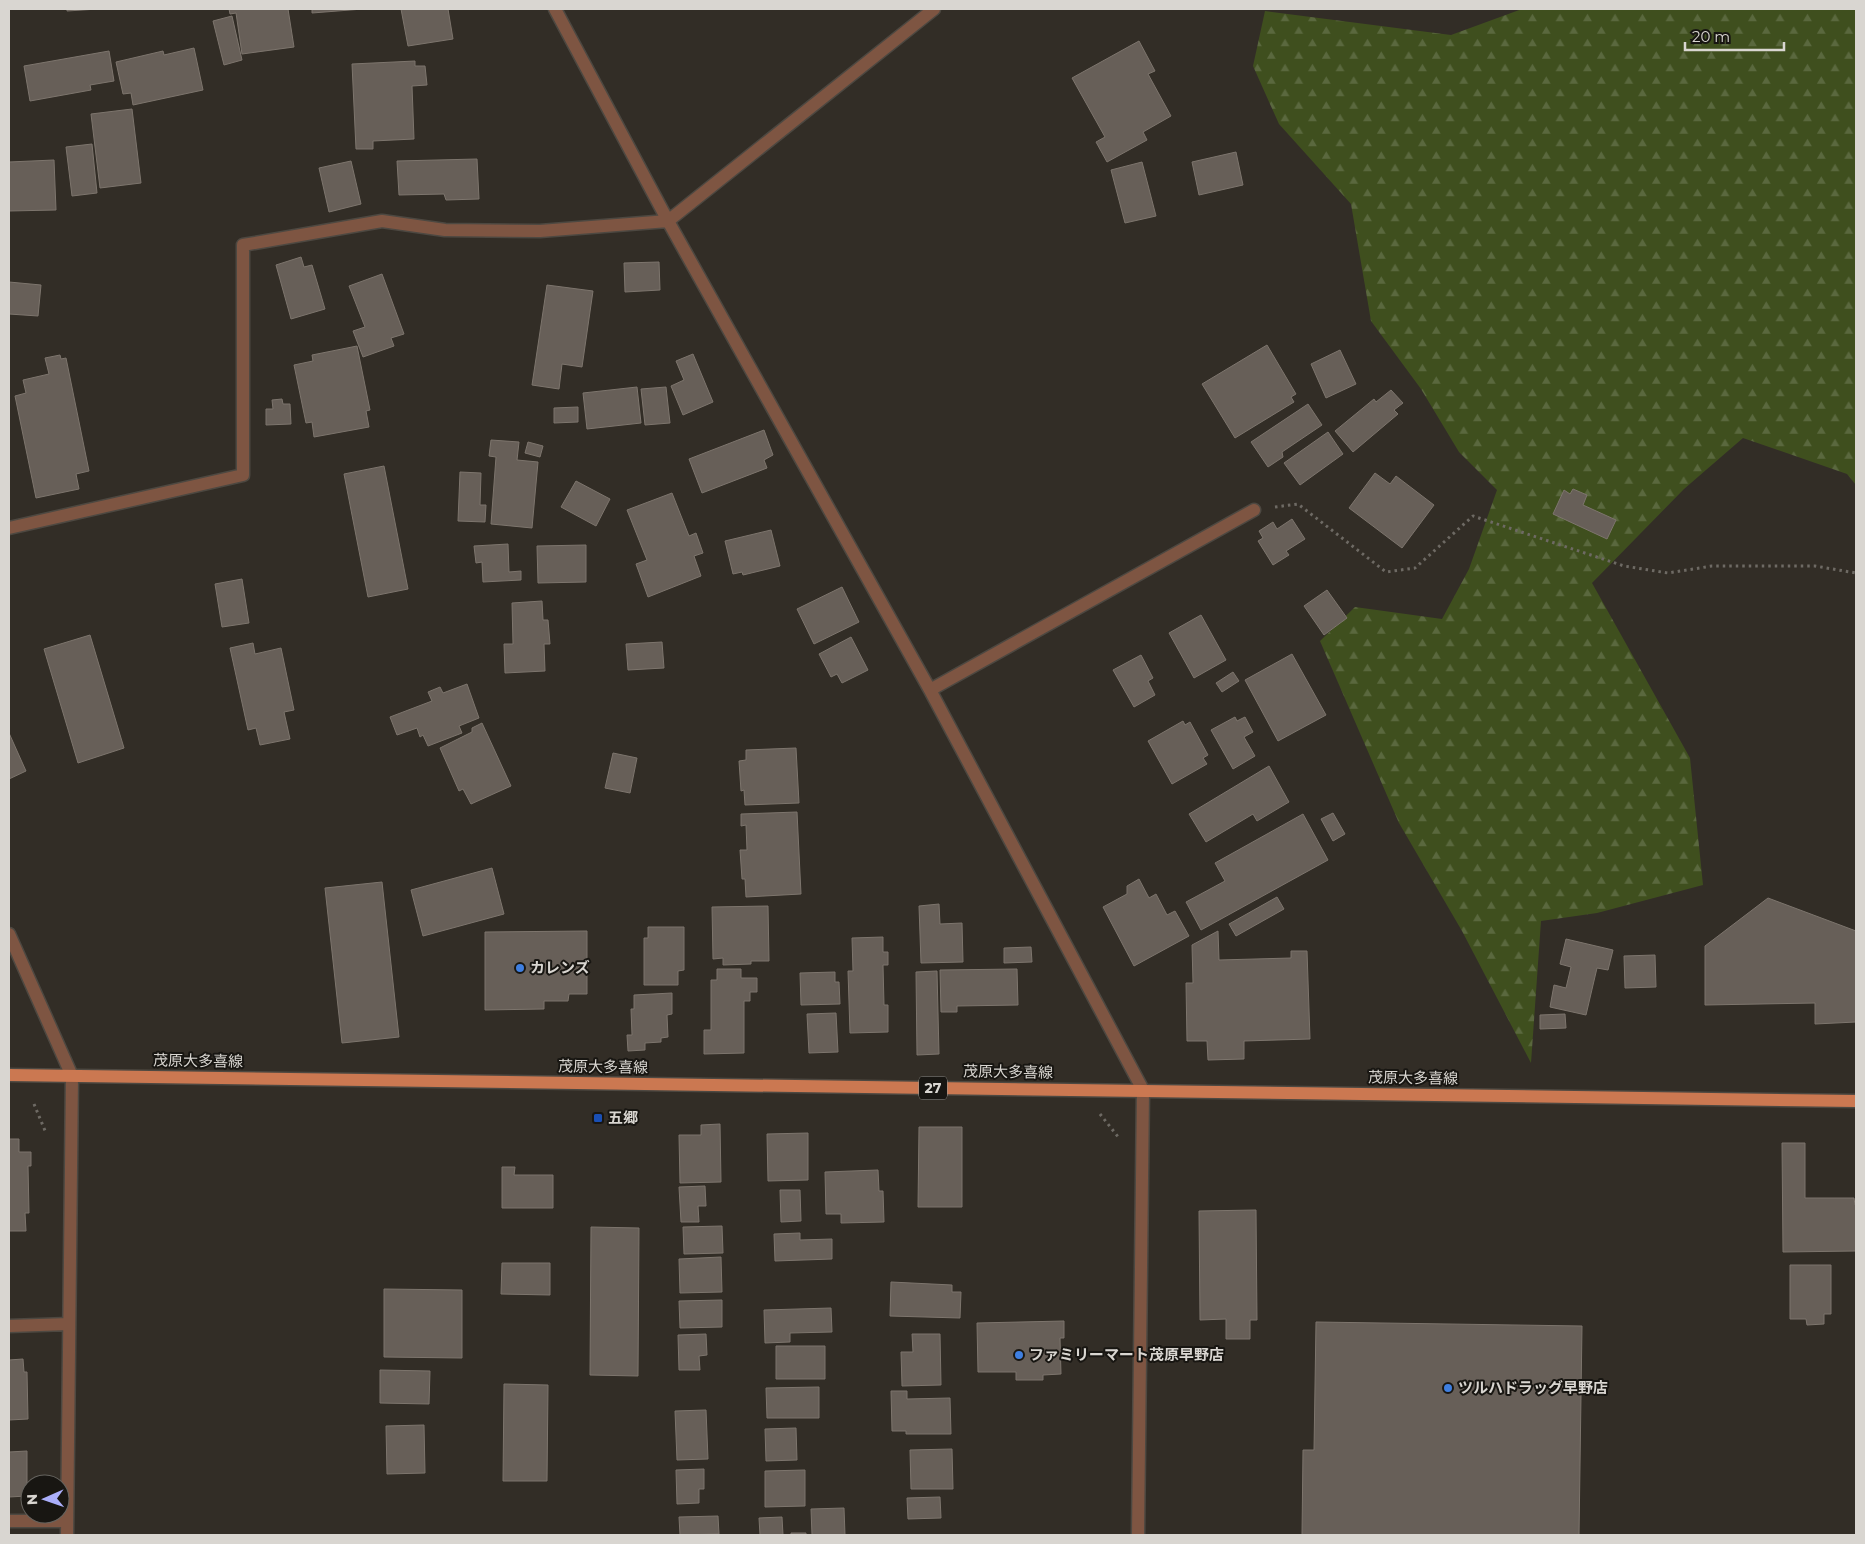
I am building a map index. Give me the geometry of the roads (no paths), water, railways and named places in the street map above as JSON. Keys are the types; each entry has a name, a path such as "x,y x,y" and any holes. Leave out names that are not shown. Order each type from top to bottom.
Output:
{"main road":[{"name":"茂原大多喜線","path":"9,1075 1856,1101"}],"street":[{"path":"555,9 668,222 930,690 1143,1090 1138,1535"},
{"path":"9,528 243,475 243,245 382,221 445,230 540,231 668,222 934,9"},
{"path":"930,690 1254,510"},
{"path":"9,934 72,1076 67,1474"},
{"path":"9,1326 69,1324"}],"place":[{"name":"カレンズ","path":"520,968"},
{"name":"五郷","path":"598,1118"},
{"name":"ファミリーマート茂原早野店","path":"1019,1355"},
{"name":"ツルハドラッグ早野店","path":"1448,1388"}]}
